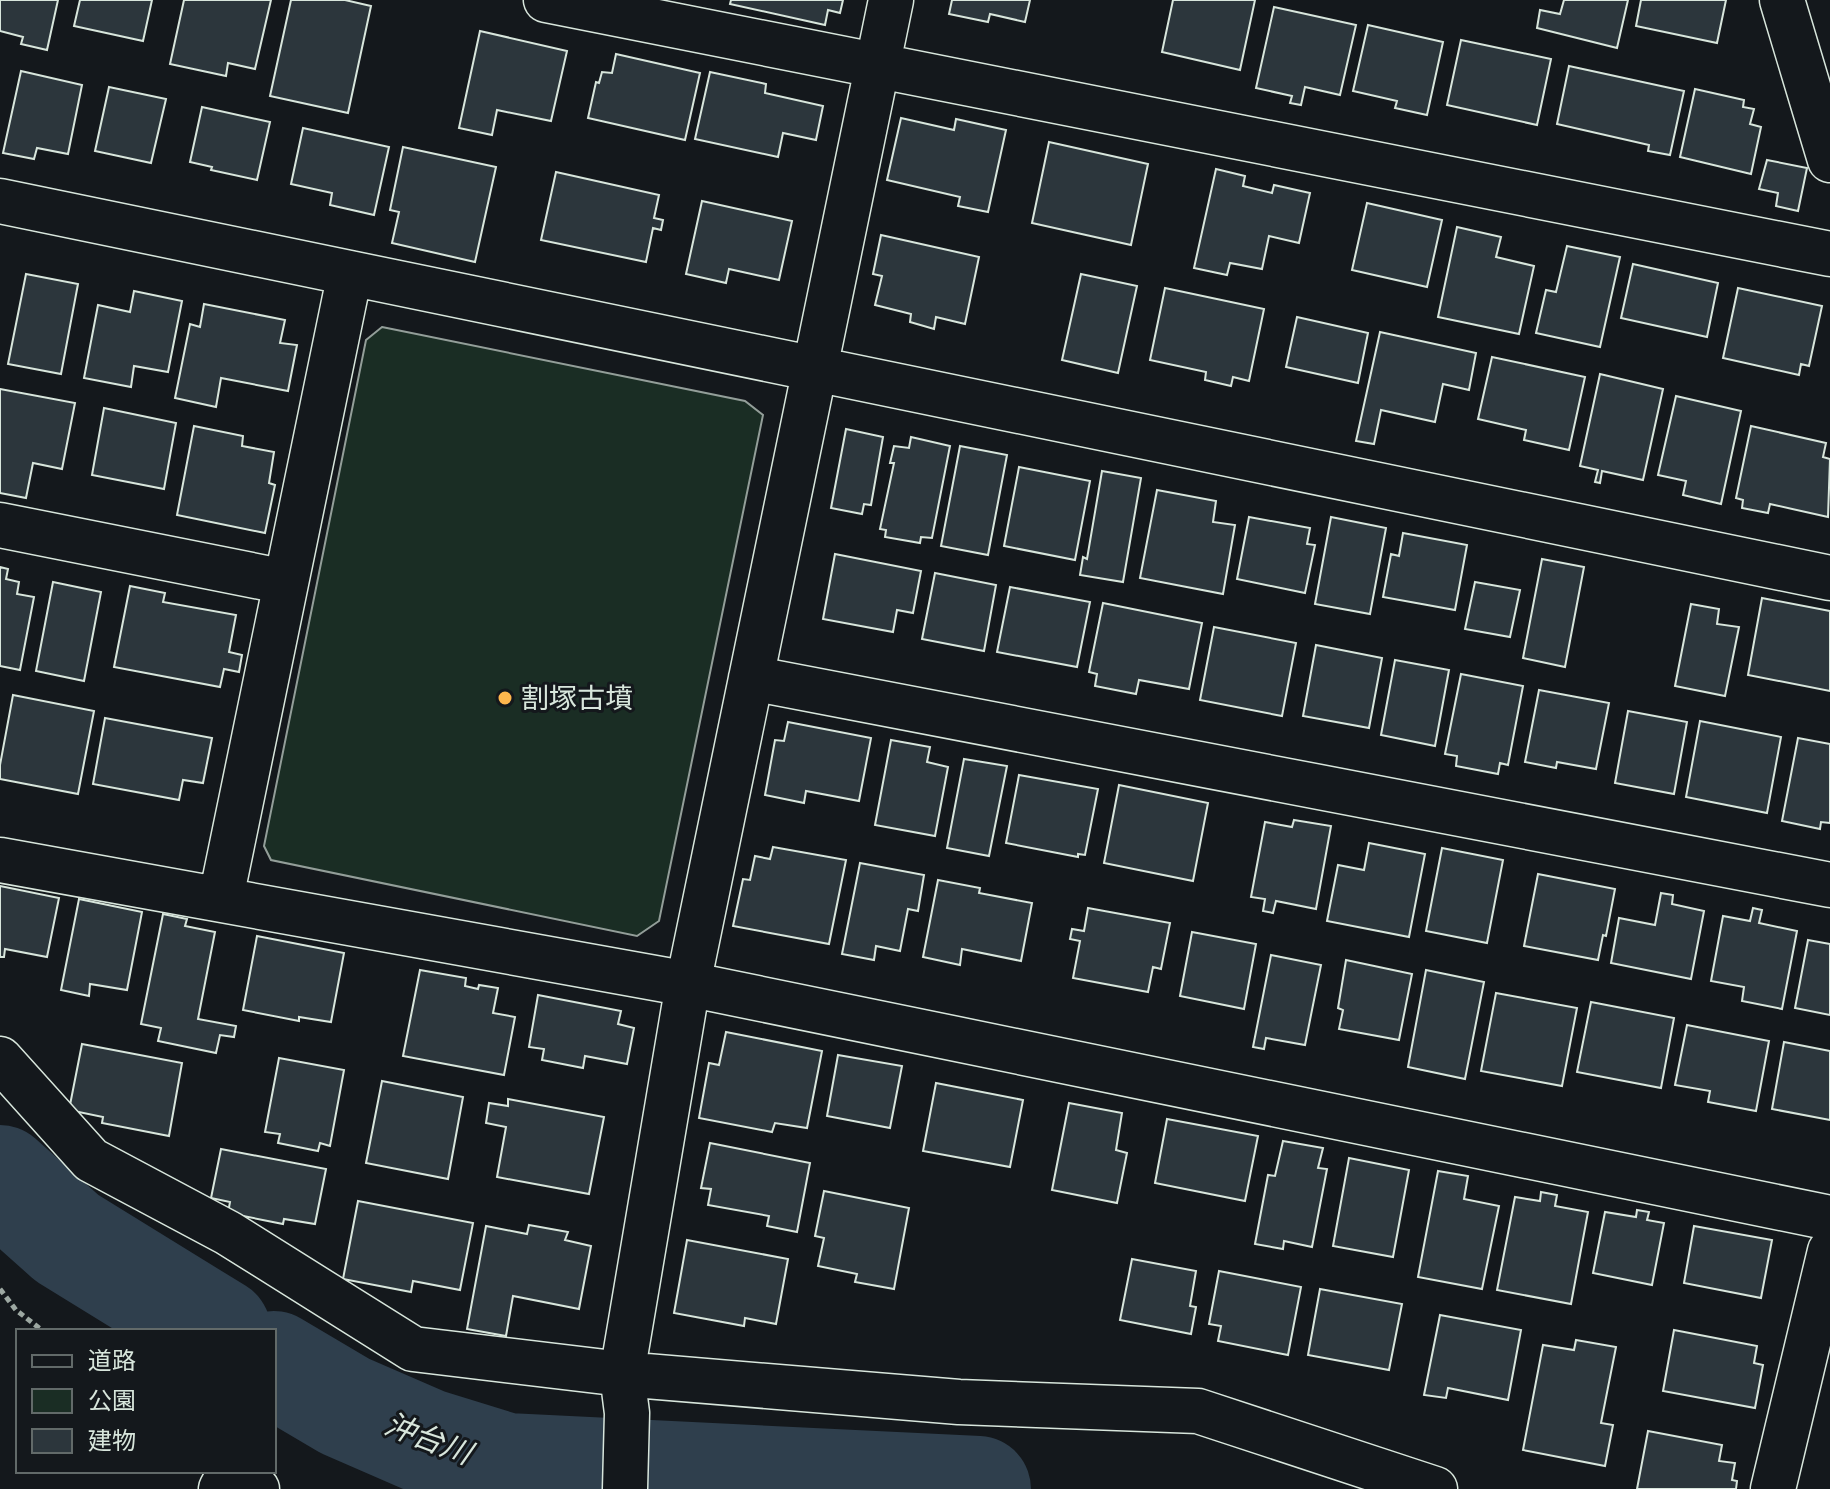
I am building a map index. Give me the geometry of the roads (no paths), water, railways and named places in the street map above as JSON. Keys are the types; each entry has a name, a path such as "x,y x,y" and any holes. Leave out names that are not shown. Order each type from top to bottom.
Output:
{"street":[{"path":"546,0 1830,254"},
{"path":"625,1489 624,1394 688,984 891,0"},
{"path":"1782,0 1830,160"},
{"path":"0,201 1830,578"},
{"path":"221,898 350,273"},
{"path":"0,525 286,582"},
{"path":"751,678 1830,885"},
{"path":"0,860 688,984 1830,1218"},
{"path":"0,1059 91,1160 228,1233 413,1349 624,1394 1198,1411 1435,1489"},
{"path":"1773,1489 1830,1251"},
{"path":"221,1489 228,1476 257,1489"}],"waterway":[{"name":"沖台川","path":"0,1178 67,1238 215,1329"},
{"name":"沖台川","path":"276,1365 345,1406 428,1442 506,1466 978,1489"}],"place":[{"name":"割塚古墳","path":"505,698"}]}
